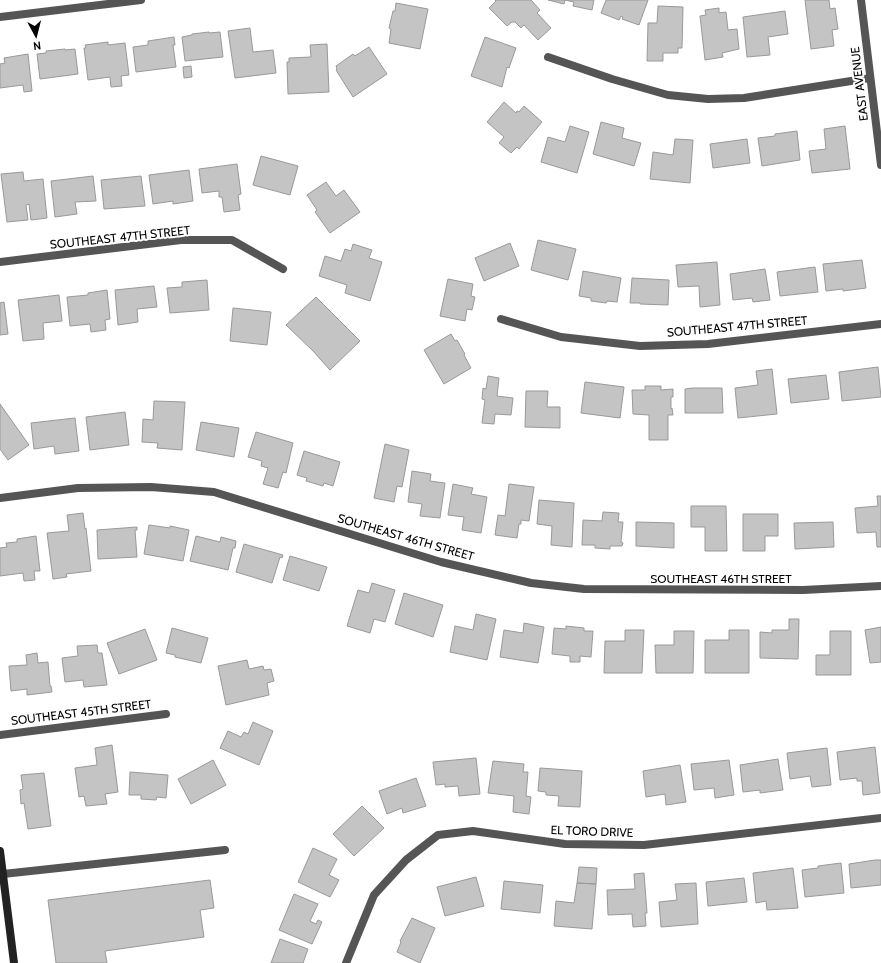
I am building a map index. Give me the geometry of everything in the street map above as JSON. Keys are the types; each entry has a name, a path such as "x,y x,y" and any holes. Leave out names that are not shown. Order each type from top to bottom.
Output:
{"street":[{"path":"0,17 141,0"},
{"name":"EAST AVENUE","path":"861,0 881,165"},
{"path":"548,57 612,79 668,95 708,98 744,98 870,78"},
{"name":"SOUTHEAST 47TH STREET","path":"0,262 181,240 232,240 283,269"},
{"name":"SOUTHEAST 47TH STREET","path":"501,319 561,337 640,346 708,344 881,324"},
{"name":"SOUTHEAST 46TH STREET","path":"0,498 78,488 151,487 214,492 441,562 531,583 584,589 804,590 881,586"},
{"name":"SOUTHEAST 45TH STREET","path":"0,735 166,714"},
{"name":"EL TORO DRIVE","path":"346,963 374,895 406,860 438,835 473,831 565,844 644,845 881,818"},
{"path":"1,874 225,850"},
{"path":"0,851 1,874 14,963"}],"building":[{"path":"495,0 531,0 540,10 537,13 551,28 538,40 524,25 521,28 515,22 512,22 507,26 489,8 496,1"},
{"path":"548,0 565,0 564,4"},
{"path":"565,0 594,0 592,10 573,6 574,2"},
{"path":"606,0 648,0 639,25 622,19 623,17 621,16 619,20 601,13"},
{"path":"805,0 829,0 830,9 835,8 838,29 832,30 834,46 811,49"},
{"path":"396,3 428,9 420,49 389,43 391,29 389,28"},
{"path":"658,6 683,7 682,48 678,48 678,53 663,53 663,61 647,61 648,23 657,23"},
{"path":"719,8 719,13 726,12 728,30 737,29 739,49 722,53 723,57 705,60 700,16 706,15 705,10"},
{"path":"785,11 788,34 768,37 770,55 747,57 743,17"},
{"path":"250,28 253,52 273,50 276,73 235,78 228,31"},
{"path":"209,32 220,32 223,57 185,61 182,37"},
{"path":"174,37 175,45 173,45 176,67 136,72 133,47 148,45 148,41"},
{"path":"485,37 516,48 509,68 507,67 502,87 471,76"},
{"path":"108,42 108,45 125,43 129,75 121,76 122,86 111,87 110,77 88,80 84,48 86,48 85,45"},
{"path":"327,44 329,92 288,94 287,62 289,62 289,58 311,57 310,45"},
{"path":"369,47 387,74 353,97 336,70 336,66 353,54 355,56"},
{"path":"75,49 78,74 40,79 37,54 46,53 46,51"},
{"path":"28,54 32,91 24,92 23,85 0,88 0,64 5,63 4,58"},
{"path":"191,66 192,77 184,78 183,67"},
{"path":"504,102 516,113 517,111 519,112 524,106 542,122 519,149 517,147 511,153 499,143 504,137 487,122"},
{"path":"601,122 624,128 622,138 641,143 634,166 593,154"},
{"path":"570,126 589,132 577,173 541,162 548,137 565,142"},
{"path":"845,126 850,169 812,173 809,151 826,149 824,129"},
{"path":"797,131 800,160 762,166 758,138"},
{"path":"675,139 693,140 690,183 650,179 653,152 673,155"},
{"path":"747,139 750,163 713,168 710,144"},
{"path":"261,156 298,166 290,195 253,185"},
{"path":"237,164 241,194 238,195 240,210 224,212 222,197 219,197 219,191 202,193 199,169"},
{"path":"189,170 193,201 173,204 173,201 153,204 149,175"},
{"path":"23,172 24,181 43,179 47,218 31,220 29,204 26,205 28,220 7,222 1,174"},
{"path":"93,176 96,201 75,202 77,214 55,217 51,181"},
{"path":"141,176 145,206 104,209 101,180"},
{"path":"326,182 336,196 344,190 360,212 330,233 315,212 317,210 307,195"},
{"path":"538,240 576,249 568,280 531,270"},
{"path":"510,243 519,266 484,281 475,258"},
{"path":"353,244 372,250 369,258 382,262 370,301 345,293 347,285 319,276 325,256 341,261 345,249 351,251"},
{"path":"862,260 866,288 843,291 843,289 826,291 823,264"},
{"path":"717,262 720,305 700,307 699,286 678,287 676,265"},
{"path":"815,267 818,292 780,296 777,272"},
{"path":"765,269 770,300 753,302 752,298 733,300 730,274"},
{"path":"583,271 621,278 617,302 607,301 606,303 591,301 591,298 579,296"},
{"path":"632,278 669,280 668,305 630,303"},
{"path":"448,279 473,284 471,296 475,297 472,310 467,309 465,321 440,316"},
{"path":"207,280 209,310 170,313 167,288 182,287 182,282"},
{"path":"154,286 157,307 137,309 138,322 118,325 115,290"},
{"path":"107,290 110,319 105,320 106,330 91,332 90,324 70,326 67,297 88,295 88,293"},
{"path":"59,295 62,321 43,323 44,339 23,341 18,300"},
{"path":"316,297 360,341 330,370 286,325"},
{"path":"4,302 8,334 0,335 0,303"},
{"path":"233,308 271,312 267,345 230,341"},
{"path":"451,334 455,341 457,340 471,368 444,384 424,350"},
{"path":"878,367 881,397 842,401 839,372"},
{"path":"772,369 777,414 738,418 735,388 758,385 756,371"},
{"path":"826,375 829,399 791,403 788,379"},
{"path":"488,376 499,378 497,396 513,398 511,415 495,414 494,424 482,423 485,400 482,399 483,388 486,389"},
{"path":"585,382 624,387 620,418 581,413"},
{"path":"645,386 661,386 661,390 673,389 671,409 672,408 673,415 668,415 668,440 649,440 649,415 633,414 632,390 645,390"},
{"path":"722,388 723,413 685,413 685,389"},
{"path":"526,391 548,391 547,407 560,407 560,428 525,427"},
{"path":"154,401 185,402 182,450 157,448 158,443 142,442 143,419 153,420"},
{"path":"0,404 29,445 8,460 0,449"},
{"path":"125,412 129,445 90,450 86,417"},
{"path":"75,418 79,451 55,454 54,446 34,449 31,423"},
{"path":"201,422 239,428 234,457 196,450"},
{"path":"256,432 293,443 286,473 283,472 278,488 263,484 268,468 261,466 262,461 248,457"},
{"path":"385,444 409,450 402,487 397,486 394,502 374,498"},
{"path":"304,451 340,462 333,486 324,483 323,486 306,481 307,478 297,475"},
{"path":"412,471 431,474 430,481 445,483 440,518 420,516 422,504 408,502"},
{"path":"453,484 473,488 471,494 487,497 481,533 462,530 464,517 448,515"},
{"path":"509,484 534,487 529,521 521,520 517,538 495,535 498,515 505,516"},
{"path":"877,496 881,496 881,547 877,547 876,532 857,533 855,508 878,506"},
{"path":"539,500 574,503 572,547 551,545 552,526 537,524"},
{"path":"691,506 726,506 727,551 705,551 705,527 691,527"},
{"path":"603,512 619,513 618,522 623,522 622,546 610,546 610,549 595,548 595,545 582,545 583,520 602,521"},
{"path":"83,513 91,571 66,574 67,577 53,579 47,533 69,531 67,515"},
{"path":"743,514 778,514 778,536 765,536 765,551 743,551"},
{"path":"636,522 674,523 674,548 636,546"},
{"path":"833,522 834,547 795,549 794,523"},
{"path":"149,525 170,528 170,526 189,530 183,561 144,554"},
{"path":"137,527 137,530 135,530 137,557 98,559 97,530"},
{"path":"36,536 40,571 34,571 35,580 24,581 23,573 0,576 0,548 7,547 6,543 17,542 17,539"},
{"path":"196,536 220,542 221,537 236,541 228,570 190,561"},
{"path":"244,544 283,555 282,558 280,557 272,583 236,572"},
{"path":"290,556 327,567 319,591 283,580"},
{"path":"372,583 395,590 385,622 374,619 370,633 347,626 358,590 369,593"},
{"path":"404,593 443,605 433,637 395,624"},
{"path":"476,614 496,619 487,660 450,652 455,626 473,630"},
{"path":"789,619 799,619 798,659 760,658 760,632 772,633 772,630 789,630"},
{"path":"524,623 544,627 538,663 500,657 504,630 523,633"},
{"path":"566,626 584,628 584,631 593,631 591,657 580,656 580,662 570,662 570,656 552,654 554,628 566,629"},
{"path":"881,627 881,662 870,663 865,630"},
{"path":"172,628 208,638 201,663 175,657 175,655 166,653"},
{"path":"145,629 157,660 119,674 107,643"},
{"path":"625,630 644,630 642,673 604,673 605,641 625,641"},
{"path":"729,630 749,630 749,673 705,673 705,640 729,640"},
{"path":"674,631 694,631 693,673 656,673 655,645 674,645"},
{"path":"830,631 851,631 851,675 816,675 816,655 830,655"},
{"path":"97,645 98,653 102,653 107,685 84,687 83,680 65,682 62,658 78,656 77,646"},
{"path":"37,653 38,663 48,662 52,692 27,695 27,689 11,691 9,666 27,665 26,655"},
{"path":"247,660 249,669 263,666 264,670 271,669 274,681 267,683 269,695 226,705 218,666"},
{"path":"253,722 273,731 259,765 220,748 228,731 241,737 244,732 248,734"},
{"path":"112,745 118,792 105,794 107,804 86,806 84,796 79,797 75,768 97,765 95,748"},
{"path":"875,747 880,793 863,795 862,781 857,781 857,778 840,780 837,752"},
{"path":"827,748 831,785 812,787 810,776 790,779 787,753"},
{"path":"476,758 480,794 459,796 458,786 445,787 445,784 436,785 433,762"},
{"path":"778,759 783,790 760,793 760,790 743,792 740,765"},
{"path":"213,760 226,785 191,804 178,779"},
{"path":"729,760 734,795 715,798 714,788 694,790 691,764"},
{"path":"493,761 524,764 523,772 528,772 526,796 531,797 529,814 513,812 514,796 488,793"},
{"path":"680,765 686,802 666,805 665,794 646,797 643,771"},
{"path":"540,768 582,771 580,807 558,806 559,796 546,795 546,792 538,791"},
{"path":"130,772 168,775 166,798 157,797 156,800 141,799 141,795 129,795"},
{"path":"44,773 51,826 28,829 24,803 21,804 20,790 23,789 21,775"},
{"path":"416,778 426,806 403,813 402,808 387,814 379,791"},
{"path":"362,806 384,828 354,856 333,834"},
{"path":"313,848 337,859 329,875 339,880 330,897 298,882"},
{"path":"881,860 881,885 851,888 849,864"},
{"path":"841,863 844,893 805,897 802,870"},
{"path":"579,867 597,868 596,884 577,883"},
{"path":"793,868 798,908 767,910 766,901 756,903 753,873"},
{"path":"644,873 647,913 645,913 646,926 633,927 632,914 608,915 607,890 635,889 634,874"},
{"path":"476,877 484,906 445,916 437,887"},
{"path":"744,878 747,902 708,906 706,882"},
{"path":"210,880 214,908 200,910 204,937 105,951 107,963 56,963 48,900"},
{"path":"504,881 543,885 540,913 501,909"},
{"path":"577,883 596,884 592,929 554,926 556,901 574,903"},
{"path":"696,883 698,924 661,927 659,902 677,900 675,884"},
{"path":"294,894 318,904 310,921 316,924 318,920 322,922 312,944 279,930"},
{"path":"412,918 435,928 420,963 397,952 401,942 400,941"},
{"path":"280,939 308,949 303,963 271,963"}]}
